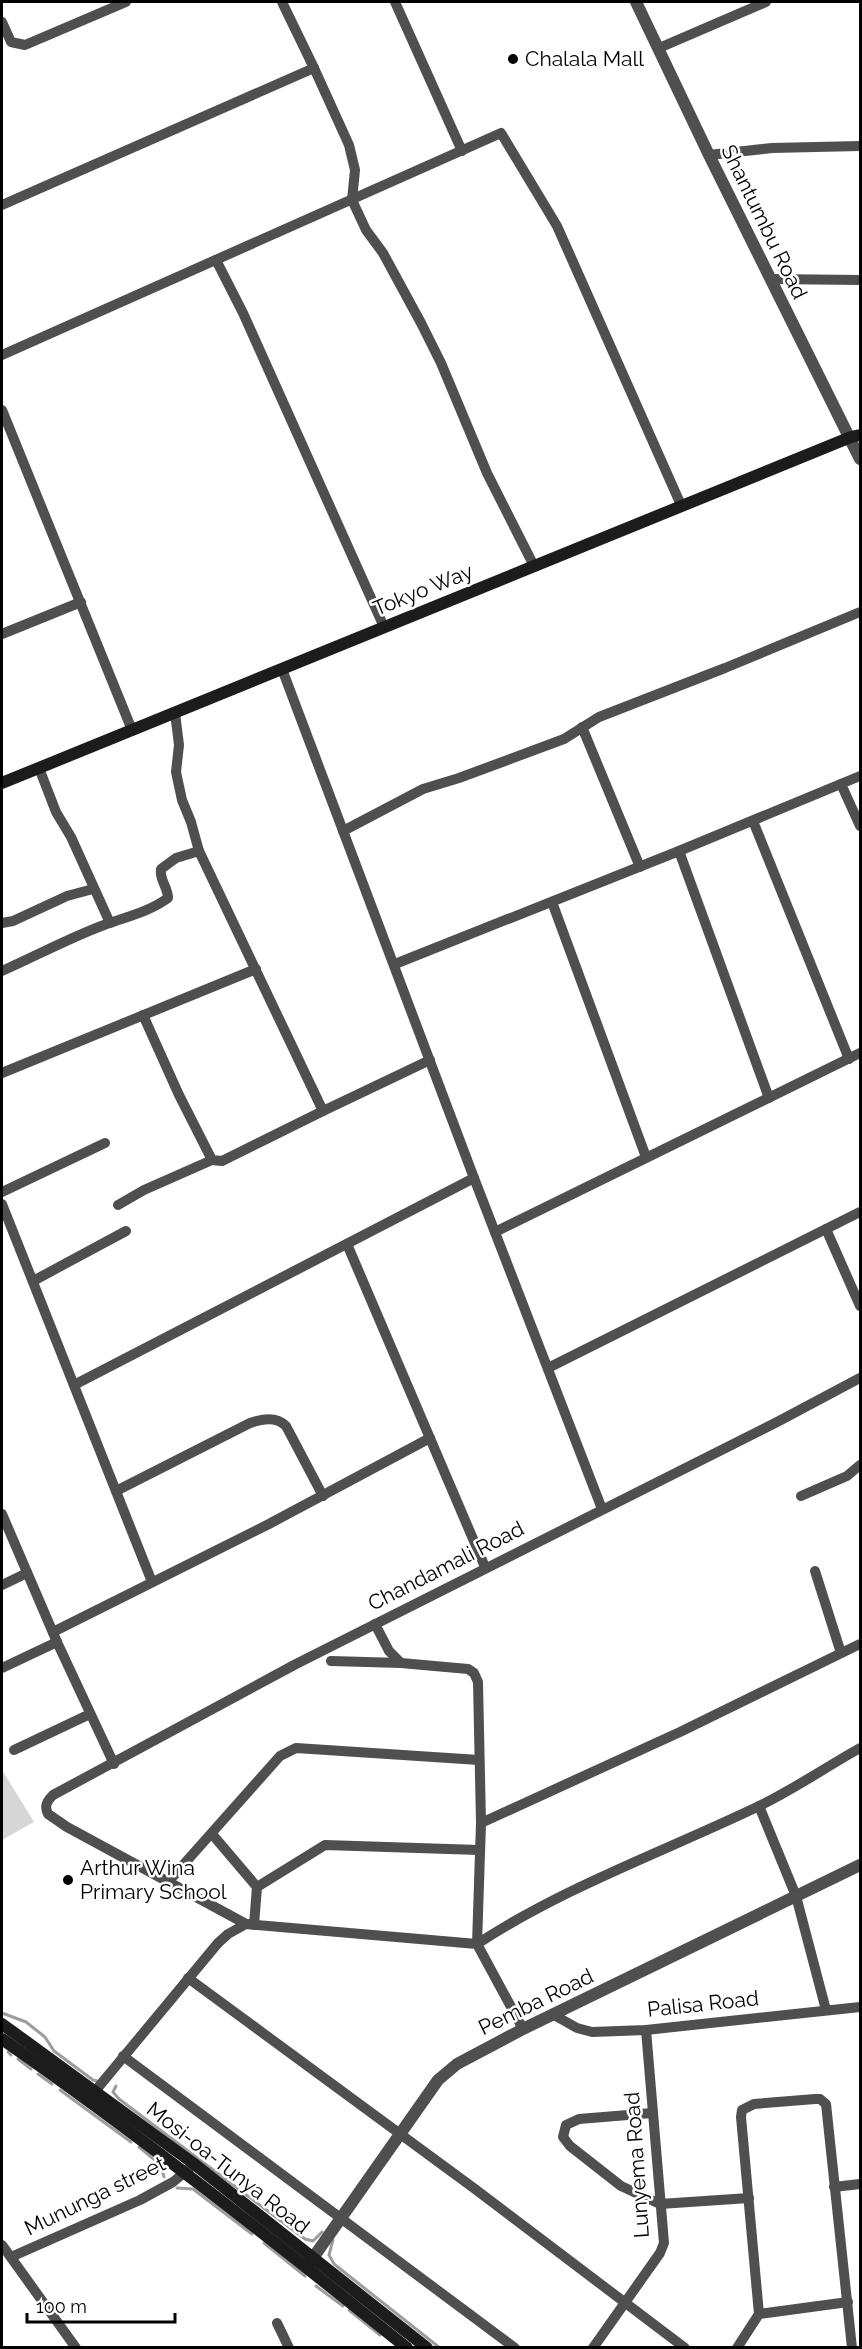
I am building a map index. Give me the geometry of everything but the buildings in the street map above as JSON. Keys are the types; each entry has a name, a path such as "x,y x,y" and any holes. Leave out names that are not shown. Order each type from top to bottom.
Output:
{"main road":[{"name":"Tokyo Way","path":"2,783 856,436"},
{"name":"Mosi-oa-Tunya Road","path":"2,2024 310,2262 427,2348"},
{"name":"Mosi-oa-Tunya Road","path":"2,2039 92,2095"},
{"name":"Mosi-oa-Tunya Road","path":"310,2262 407,2348"}],"street":[{"path":"2,22 11,42 25,45 126,2"},
{"path":"282,2 349,145 355,170 352,200 366,230 383,253 441,363 487,472 534,566"},
{"path":"395,2 462,151"},
{"name":"Shantumbu Road","path":"636,2 770,279 856,436 861,459"},
{"path":"659,48 766,2"},
{"path":"2,205 314,68"},
{"path":"2,355 501,133 557,226 681,506"},
{"path":"709,155 772,148 861,146"},
{"path":"216,260 243,313 384,627"},
{"path":"770,279 861,280"},
{"path":"2,410 132,730"},
{"path":"2,634 81,602"},
{"path":"343,831 423,789 564,739 599,717 861,612"},
{"path":"282,669 602,1509"},
{"path":"175,712 179,746 176,772 182,800 199,851 323,1111"},
{"path":"582,727 640,867"},
{"path":"39,768 56,812 71,837 110,923"},
{"path":"395,964 861,776"},
{"path":"841,784 861,826"},
{"path":"753,821 849,1059"},
{"path":"2,971 168,898 161,878 161,869 177,858 199,851"},
{"path":"679,851 769,1098"},
{"path":"2,923 13,921 67,896 93,889"},
{"path":"552,902 646,1157"},
{"path":"2,1073 256,969"},
{"path":"143,1015 206,1152 212,1160"},
{"path":"495,1232 861,1053"},
{"path":"118,1205 144,1190 212,1160 222,1161 430,1060"},
{"path":"2,1192 105,1143"},
{"path":"74,1385 474,1178"},
{"path":"2,1204 152,1582"},
{"path":"548,1368 861,1212"},
{"path":"826,1229 861,1306"},
{"path":"33,1281 126,1231"},
{"path":"347,1244 485,1567"},
{"name":"Chandamali Road","path":"168,1882 67,1827 48,1814 46,1806 53,1795 296,1664 861,1378"},
{"path":"116,1491 250,1423 270,1419 282,1422 286,1426 323,1496"},
{"path":"2,1668 152,1582 323,1496 430,1438"},
{"path":"801,1496 847,1476 861,1465"},
{"path":"2,1514 55,1637 114,1764"},
{"path":"814,1571 841,1653"},
{"path":"2,1586 27,1573"},
{"path":"375,1624 388,1651 401,1663"},
{"path":"480,1823 681,1732 861,1644"},
{"path":"331,1661 401,1663 468,1669 474,1673 478,1682 480,1823 477,1944 523,2029"},
{"path":"14,1750 90,1714"},
{"path":"479,1760 290,1749 280,1756 168,1882 250,1925 477,1944 503,1927 618,1869 759,1806 861,1748"},
{"path":"759,1806 796,1896 826,2010"},
{"path":"212,1834 257,1887"},
{"path":"250,1925 257,1887 326,1845 479,1850"},
{"name":"Pemba Road","path":"310,2262 438,2080 457,2064 523,2029 861,1864"},
{"path":"92,2095 218,1943 228,1935 250,1925"},
{"path":"188,1978 686,2348"},
{"name":"Palisa Road","path":"554,2014 577,2028 592,2032 646,2030 861,2007"},
{"name":"Lunyema Road","path":"593,2348 660,2253 663,2243 646,2030"},
{"path":"123,2056 515,2348"},
{"path":"736,2348 759,2314 741,2118 745,2107 754,2104 815,2099 826,2104 852,2348"},
{"path":"652,2113 574,2120 566,2125 563,2137 570,2146 621,2186 660,2204 749,2198"},
{"name":"Mununga street","path":"11,2257 140,2200 189,2168"},
{"path":"834,2187 861,2184"},
{"path":"2,2245 76,2348"},
{"path":"759,2314 848,2302"},
{"path":"277,2323 289,2348"}],"shaded area":[{"path":"2,1770 34,1822 2,1840"}],"waterway":[{"path":"2,2013 26,2022 45,2037 54,2051 97,2081"},
{"path":"8,2052 11,2055"},
{"path":"18,2059 31,2069"},
{"path":"38,2074 52,2084"},
{"path":"116,2086 113,2092 119,2099 305,2239 313,2241 322,2232"},
{"path":"60,2090 131,2142"},
{"path":"139,2147 161,2165 164,2177"},
{"path":"177,2188 193,2189 252,2234"},
{"path":"333,2240 329,2255 334,2264 440,2348"},
{"path":"264,2243 305,2276"},
{"path":"316,2286 343,2306"},
{"path":"349,2310 380,2335"}],"place":[{"name":"Chalala Mall","path":"513,59"},
{"name":"Arthur Wina Primary School","path":"68,1880"}]}
